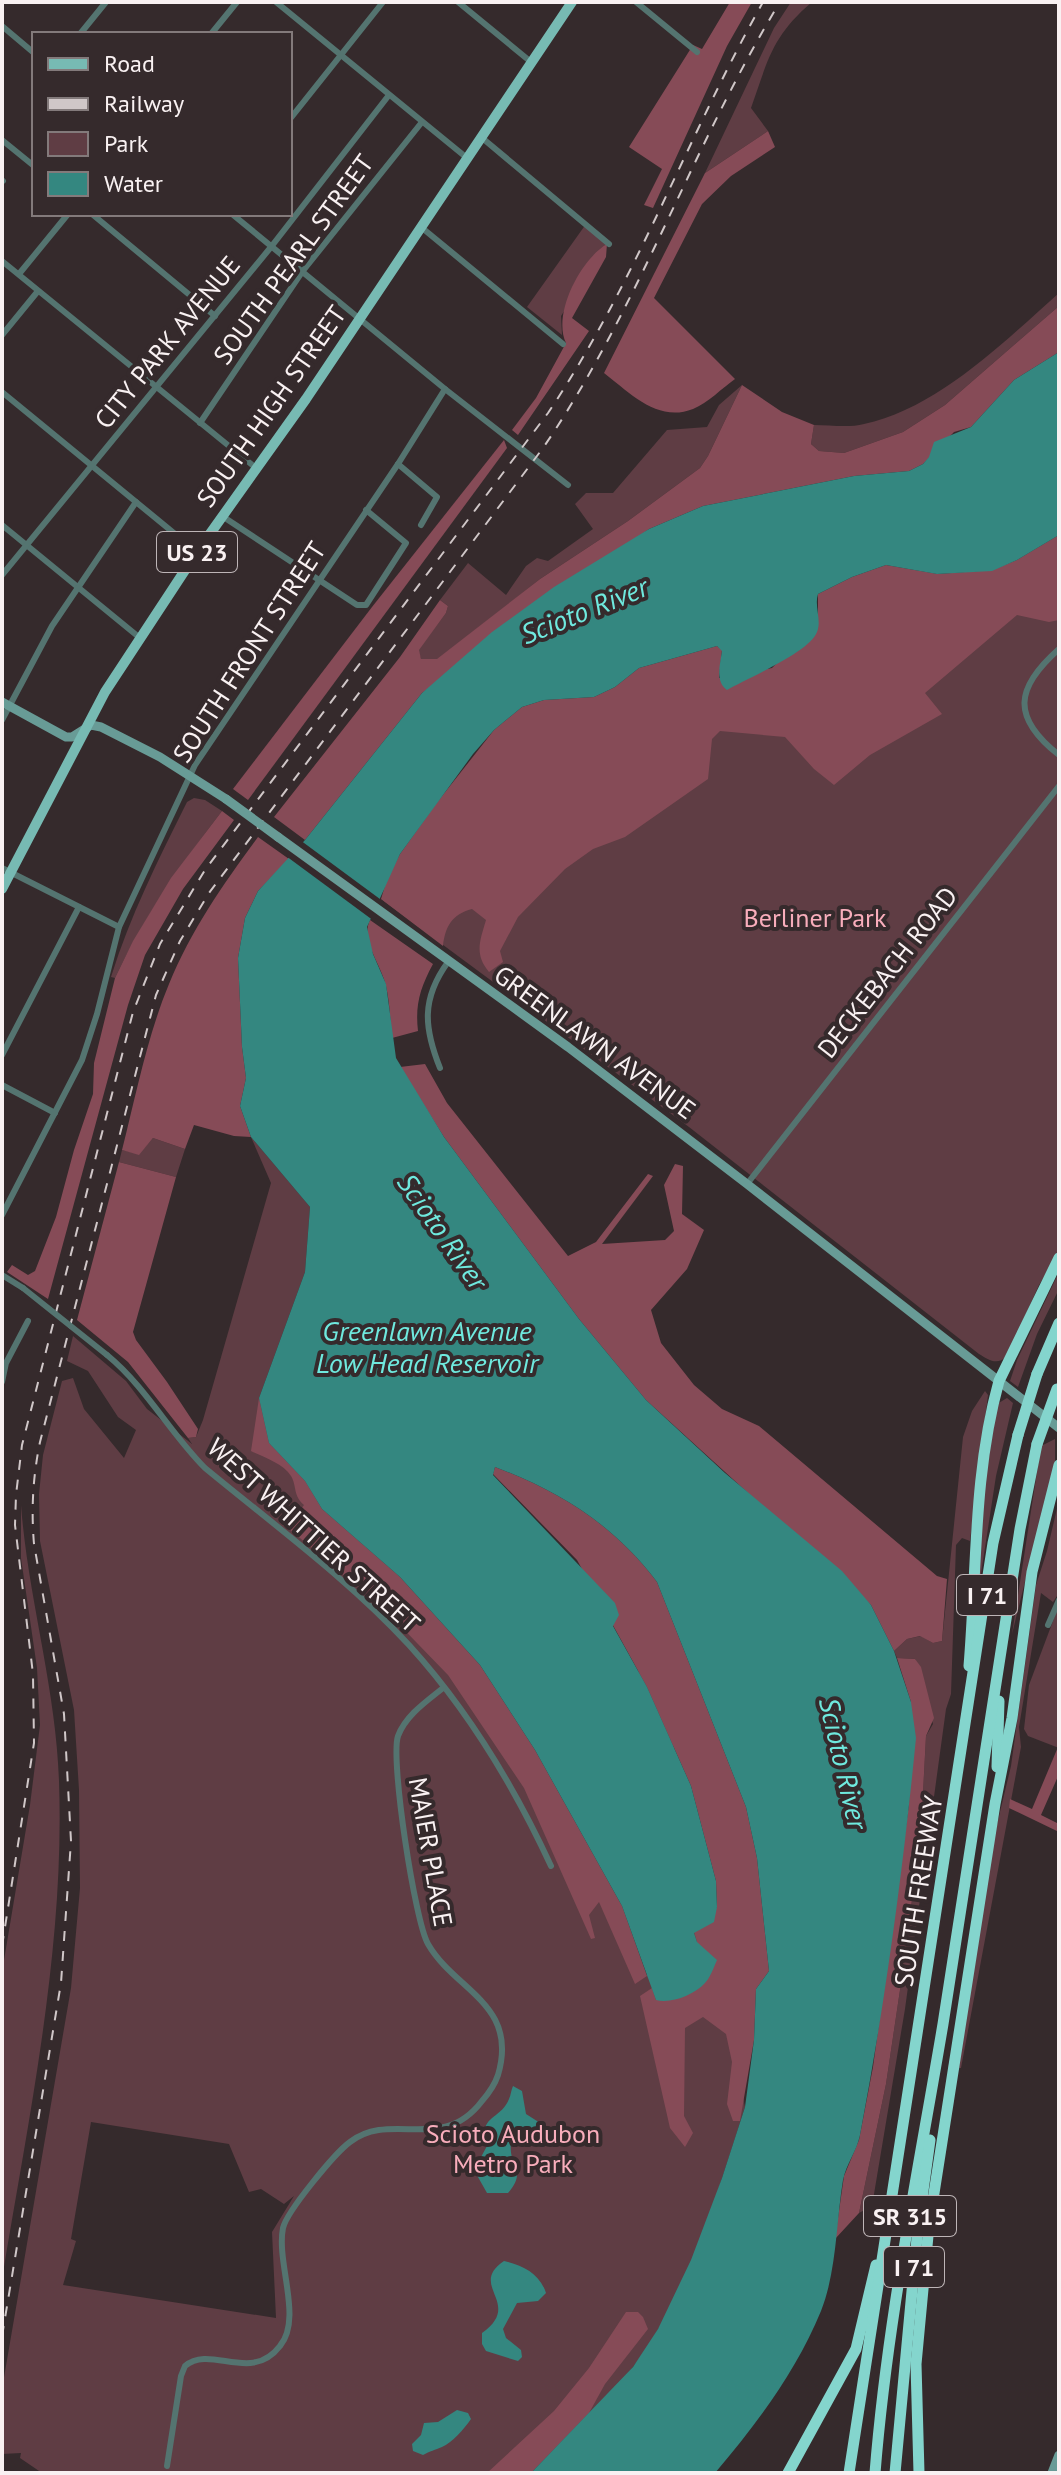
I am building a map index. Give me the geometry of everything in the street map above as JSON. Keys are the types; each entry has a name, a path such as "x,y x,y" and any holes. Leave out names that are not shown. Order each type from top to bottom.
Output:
{"highway":[{"path":"961,1756 984,1454 999,1381 1059,1258"},
{"name":"SOUTH FREEWAY","path":"850,2473 993,1543 1018,1435 1037,1374 1059,1323"},
{"name":"SOUTH FREEWAY","path":"875,2473 887,2367 1020,1529 1037,1444 1058,1387"},
{"path":"919,2473 916,2364 923,2278 947,2101 1012,1718 1032,1572 1059,1465"},
{"path":"995,1804 1001,1646"},
{"name":"I 71","path":"896,2470 918,2227 938,2082 936,2067"},
{"name":"I 71","path":"788,2473 856,2349 898,2167"}],"main road":[{"name":"SOUTH HIGH STREET","path":"2,889 6,870 105,692 572,2"},
{"name":"GREENLAWN AVENUE","path":"5,704 66,737 72,737 91,725 101,727 192,776 226,799 570,1048 1059,1428"},
{"path":"1052,2473 1059,2455"}],"street":[{"path":"82,32 106,2"},
{"path":"213,32 237,2"},
{"path":"276,2 467,158"},
{"path":"292,116 383,2"},
{"path":"458,2 531,62"},
{"path":"636,2 697,52"},
{"path":"2,26 32,51"},
{"name":"CITY PARK AVENUE","path":"2,575 271,247 389,95"},
{"name":"SOUTH PEARL STREET","path":"200,423 302,272 422,122"},
{"path":"481,137 609,244"},
{"path":"2,140 32,164"},
{"path":"19,274 66,216"},
{"path":"94,216 215,316"},
{"path":"234,216 445,389 568,485"},
{"path":"421,227 563,344"},
{"path":"2,261 256,468"},
{"path":"2,335 38,291"},
{"name":"SOUTH FRONT STREET","path":"2,1215 82,1060 119,927 195,765 445,389"},
{"path":"2,392 197,552"},
{"path":"398,464 437,497 421,525"},
{"path":"2,720 5,704 45,638 136,502"},
{"path":"222,516 357,605 366,605 406,546 366,510"},
{"path":"2,525 140,638"},
{"path":"1059,649 1035,673 1023,702 1024,715 1033,731 1059,755"},
{"name":"DECKEBACH ROAD","path":"747,1184 1059,786"},
{"path":"6,870 119,927"},
{"path":"2,1055 79,907"},
{"path":"440,1068 428,1039 427,1014 436,980 448,962"},
{"path":"2,1085 55,1113"},
{"name":"WEST WHITTIER STREET","path":"2,1275 107,1355 132,1379 194,1457 371,1607 416,1653 500,1767 525,1810 551,1866"},
{"path":"2,1382 6,1363 28,1321"},
{"path":"1048,1625 1059,1600"},
{"name":"MAIER PLACE","path":"167,2466 185,2366 194,2360 239,2365 259,2362 273,2354 283,2342 289,2316 282,2247 284,2225 289,2213 315,2181 346,2145 365,2133 388,2128 427,2130 456,2123 480,2104 497,2076 500,2043 492,2014 479,1996 434,1954 420,1925 395,1765 398,1737 405,1723 443,1688"}],"green space":[{"path":"791,2 812,2 788,26 773,50 751,108 768,131 705,173 774,28"},
{"path":"586,224 607,244 561,316 562,335 527,307"},
{"path":"1059,293 1059,306 945,405 903,432 844,453 819,451 811,444 814,425 864,424 891,416 944,389 993,352"},
{"path":"742,385 700,468 628,521 540,579 437,660 421,659 418,650 446,613 448,606 440,600 468,563 506,595 526,566 537,558 548,561 593,529 575,504 586,493 613,493 667,430 707,427 719,405"},
{"name":"Berliner Park","path":"1059,535 1059,1252 1039,1285 1007,1356 996,1361 979,1354 689,1127 381,899"},
{"path":"194,798 205,800 222,811 164,892 115,978 111,977 155,867 187,802"},
{"name":"Scioto Audubon Metro Park","path":"251,1137 310,1207 305,1272 259,1398 322,1509 400,1577 622,1906 647,1976 635,1553 745,2107 699,2242 652,2339 610,2394 531,2473 42,2473 20,2458 21,2453 2,2454 2,2389 71,1988 80,1888 74,1710 40,1541 39,1494 43,1455 62,1381 73,1378 84,1409 124,1458 136,1430 118,1417 88,1371 67,1361 73,1336 126,1381 147,1409 192,1444 188,1438 196,1437 203,1420 271,1183","holes":["91,2122 229,2144 249,2192 261,2189 284,2204 294,2196 272,2232 276,2318 63,2285 76,2241 71,2239"]},
{"path":"153,1138 185,1149 176,1177 119,1162 122,1150 139,1154"},
{"path":"1059,1272 1059,1289 1037,1334 1018,1387 1010,1381 1017,1360"},
{"path":"985,1391 988,1395 970,1541 962,1538 956,1545 951,1694 946,1709 905,2009 872,2206 859,2213 886,2084 907,1943 922,1812 926,1736 933,1724 915,1659 897,1658 894,1651 907,1639 921,1636 933,1643 942,1641 963,1437 972,1411"},
{"path":"1007,1398 1013,1403 996,1476 977,1588 985,1480 997,1404"},
{"path":"1055,1439 1055,1461 1012,1634 1041,1446"},
{"path":"1059,1500 1059,1593 1053,1602 1041,1593 1019,1727 1021,1747 961,2068 948,2069 982,1887 1011,1766 1036,1585"},
{"path":"21,1505 57,1746 59,1844 51,1969 43,2031 2,2279 2,1972 40,1725 37,1668 21,1558"},
{"path":"1059,1605 1059,1748 1028,1736 1024,1729 1029,1685"}],"shaded area":[{"path":"730,2 752,2 727,46 653,208 644,205 662,169 629,147 693,45 702,49"},
{"path":"768,131 775,147 731,176 702,204 654,298 735,379 693,409 668,412 656,409 634,397 604,373 705,173"},
{"path":"607,244 606,257 572,318 589,331 518,435 512,430 536,398 566,343 563,317 572,288 588,262"},
{"path":"1059,306 1059,352 1014,380 971,427 954,432 923,464 909,471 854,476 703,506 649,529 422,693 305,840 274,817 400,657 440,600 448,606 446,613 419,650 421,659 437,659 540,579 628,521 700,468 742,385 782,412 814,425 811,444 819,451 844,453 903,432 945,405"},
{"path":"504,440 507,448 248,800 233,789 372,607"},
{"path":"1059,535 1059,620 1049,622 1017,615 925,693 942,714 870,755 834,785 814,769 785,737 720,731 712,739 708,779 625,837 593,849 565,869 518,917 500,951 503,962 489,972 480,953 486,920 472,909 459,914 451,922 443,946 381,899 400,854 435,805 494,730 522,707 544,700 594,697 615,687 639,668 717,646 722,650 719,678 772,668 818,622 818,594 852,577 886,565 938,574 992,570 1017,560"},
{"path":"222,811 234,820 183,889 145,955 128,1005 48,1299 7,1272 12,1265 28,1275 35,1271 56,1217 93,1094 94,1063 115,978 171,878"},
{"path":"258,837 289,859 258,891 245,918 238,958 246,1078 240,1106 251,1137 234,1136 194,1125 185,1149 153,1138 139,1155 122,1150 148,1045 169,984 198,926"},
{"path":"370,920 433,964 420,997 418,1031 392,1038 386,986 368,936"},
{"path":"425,1064 447,1103 568,1256 596,1242 648,1174 653,1176 602,1244 665,1240 674,1231 664,1185 675,1164 683,1166 682,1214 704,1230 687,1269 651,1310 661,1343 694,1385 722,1409 759,1426 937,1576 947,1579 942,1641 933,1643 920,1636 907,1639 894,1651 871,1605 646,1400 579,1319 444,1137 400,1067"},
{"path":"119,1162 176,1177 133,1332 198,1429 196,1437 188,1438 128,1362 77,1320"},
{"path":"259,1398 269,1443 305,1481 322,1509 400,1577 480,1665 535,1750 622,1906 647,1976 635,1984 599,1902 589,1915 595,1938 591,1939 524,1788 448,1675 385,1610 287,1527 304,1505 287,1471 251,1451"},
{"path":"495,1467 585,1512 623,1544 657,1582 746,1807 757,1858 769,1971 756,1989 754,2040 740,2121 733,2121 727,2104 732,2062 726,2034 703,2017 685,2028 684,2116 693,2133 685,2147 670,2128 640,1996 652,1988 656,2000 697,1942 694,1932 717,1907 716,1881 691,1786 647,1687 577,1560 493,1474"},
{"path":"897,1658 915,1659 921,1667 934,1718 926,1736 922,1812 907,1943 886,2084 859,2213 835,2239 844,2176 859,2140 873,2067 909,1804 911,1702"},
{"path":"1058,1747 1059,1774 1041,1815 1059,1824 1059,1832 1009,1808 1010,1799 1032,1809"},
{"path":"626,2312 638,2312 648,2329 605,2384 589,2413 531,2473 487,2473 554,2411 589,2368"}],"water":[{"path":"1059,352 1059,535 992,571 937,574 886,565 852,577 818,594 818,627 812,640 790,656 727,690 721,682 722,651 717,646 639,668 615,687 594,697 544,700 522,707 494,730 473,754 400,854 367,927 373,954 386,984 396,1058 444,1137 579,1319 646,1400 725,1473 842,1571 871,1605 894,1651 911,1702 916,1738 892,1937 860,2135 843,2180 826,2295 800,2355 760,2416 715,2473 531,2473 633,2367 658,2329 691,2260 722,2178 745,2107 754,2040 756,1989 769,1971 757,1858 746,1807 657,1582 623,1544 585,1512 495,1467 493,1475 615,1603 619,1615 613,1626 647,1687 691,1786 716,1881 717,1907 714,1922 694,1933 697,1942 717,1960 707,1981 695,1991 675,2000 656,2000 622,1906 535,1750 480,1665 400,1577 322,1509 305,1481 269,1443 259,1398 305,1272 310,1207 251,1137 240,1106 246,1078 238,958 245,918 258,891 305,840 422,693 492,632 554,587 649,529 703,506 854,476 909,471 923,464 934,442 971,427 1014,380"},
{"path":"513,2086 522,2091 526,2114 548,2128 548,2133 511,2143 517,2173 514,2185 508,2193 487,2193 474,2170 487,2146 487,2123 505,2106"},
{"path":"504,2261 530,2271 546,2293 538,2301 517,2303 503,2329 506,2338 521,2350 522,2357 518,2361 486,2351 482,2344 482,2333 498,2313 491,2279 494,2270"},
{"path":"457,2410 468,2413 471,2419 454,2439 423,2455 413,2451 412,2444 421,2435 424,2423 438,2422"}],"pier":[{"path":"300,840 384,902 374,921 286,856"}],"railway":[{"path":"2,1946 34,1743 33,1674 15,1525 22,1445 133,1012 160,944 205,870 548,413 579,364 634,262 763,2"},
{"path":"2,2336 61,1983 71,1841 64,1714 34,1544 34,1480 40,1442 156,995 180,941 209,893 543,448 577,395 637,283 719,113 780,2"}],"water label":[{"name":"Scioto River","path":"584,610"},
{"name":"Scioto River","path":"443,1231"},
{"name":"Greenlawn Avenue Low Head Reservoir","path":"427,1346"},
{"name":"Scioto River","path":"844,1763"}]}
